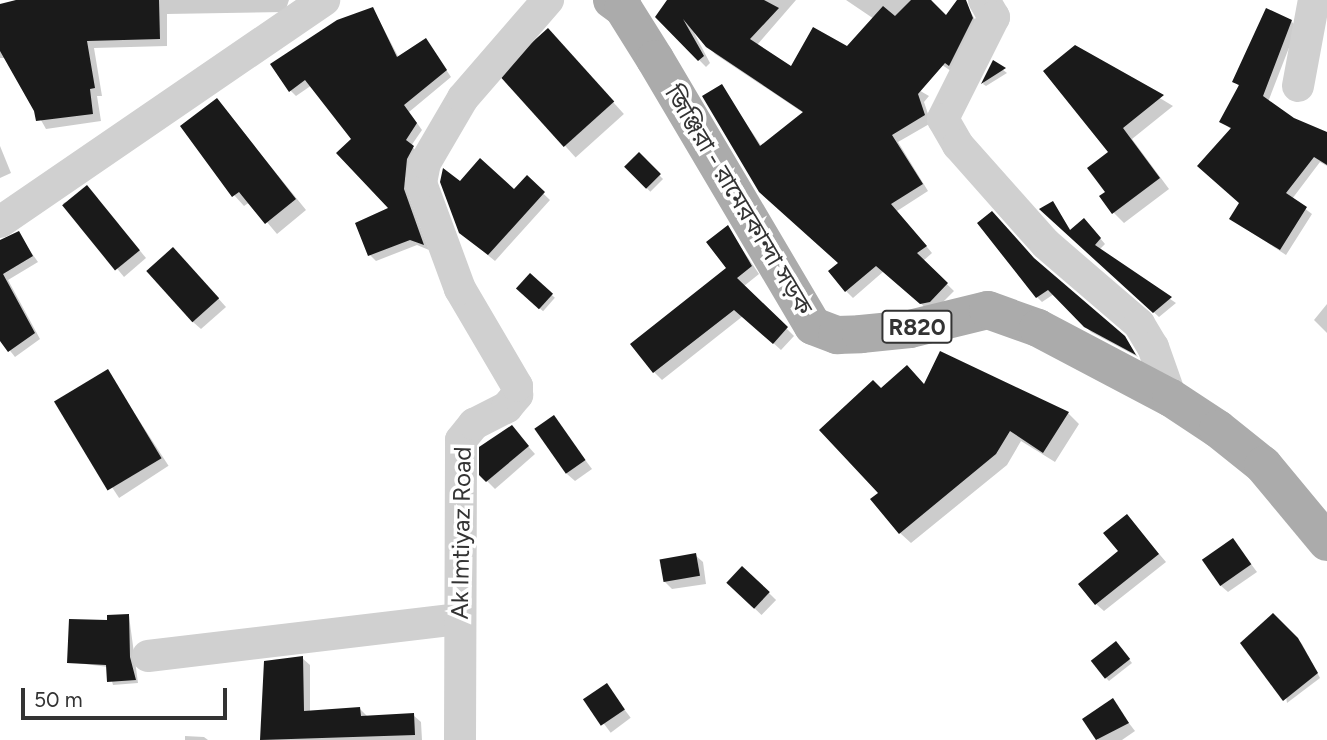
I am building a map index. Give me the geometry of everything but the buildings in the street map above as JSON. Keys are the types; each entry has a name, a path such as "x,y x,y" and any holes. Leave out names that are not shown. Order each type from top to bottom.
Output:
{"main road":[{"name":"জিঞ্জিরা - রামেরকান্দা সড়ক","path":"623,3 813,326 837,335 861,334 910,329 988,310 1063,339 1108,368 1171,398 1263,465 1327,542"}],"street":[{"path":"5,212 324,0"},
{"name":"Ak Imtiyaz Road","path":"460,740 461,440 474,424 507,407 517,395 517,386 460,289 421,183 425,163 463,97 548,0"},
{"path":"984,0 994,17 943,118 958,145 1046,244 1139,324 1153,347 1171,398"},
{"path":"1298,86 1314,0"},
{"path":"148,656 460,619"}]}
